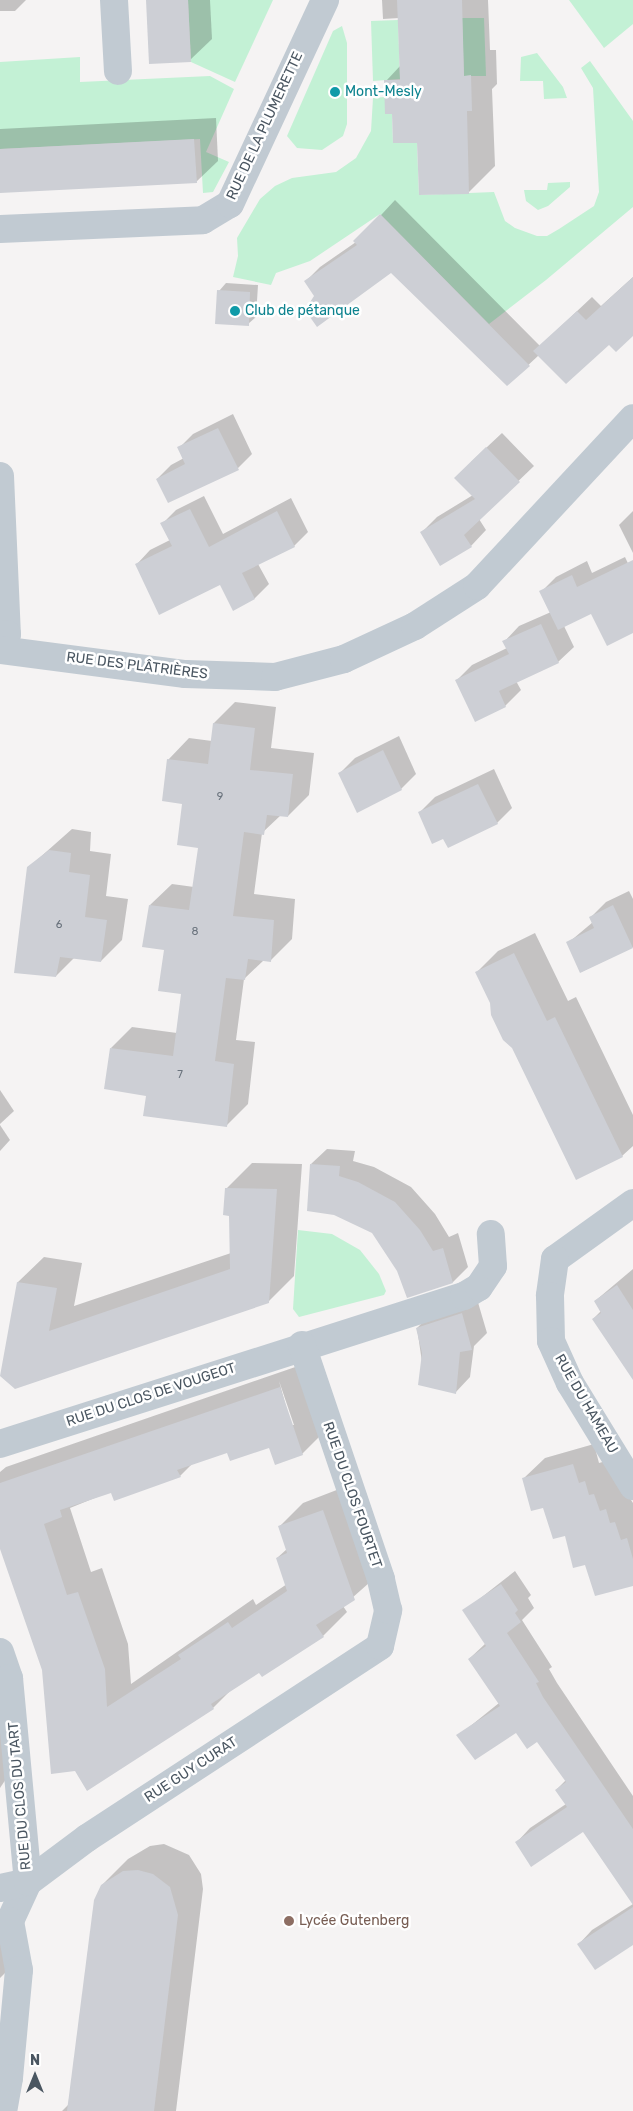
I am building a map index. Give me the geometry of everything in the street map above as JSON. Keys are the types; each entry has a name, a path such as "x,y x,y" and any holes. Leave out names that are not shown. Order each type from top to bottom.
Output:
{"street":[{"path":"114,0 118,71"},
{"name":"RUE DE LA PLUMERETTE","path":"0,229 203,220 230,204 325,0"},
{"name":"RUE DES PLÂTRIÈRES","path":"2,650 184,674 275,678 344,659 414,626 476,586 633,418"},
{"path":"0,476 7,634 2,650"},
{"name":"RUE DU HAMEAU","path":"633,1203 555,1259 550,1296 551,1341 570,1383 633,1486"},
{"name":"RUE DU CLOS DE VOUGEOT","path":"0,1444 302,1346 464,1296 479,1287 493,1266 491,1234"},
{"name":"RUE DU CLOS FOURTET","path":"302,1346 381,1579 388,1610 380,1646"},
{"name":"RUE GUY CURAT","path":"0,1888 28,1882 87,1838 380,1646"},
{"name":"RUE DU CLOS DU TART","path":"0,1652 9,1678 28,1882"},
{"path":"3,2111 9,2078 19,1970 10,1921 28,1882"}],"green space":[{"path":"188,0 273,0 235,82 191,62"},
{"path":"569,0 633,0 633,24 604,48"},
{"path":"462,18 484,18 486,76 464,76"},
{"path":"398,20 400,79 373,81 371,21"},
{"path":"342,26 347,43 347,124 343,136 322,150 297,148 287,136 333,31"},
{"path":"537,53 563,87 567,98 544,99 543,81 520,81 521,57"},
{"path":"80,57 80,82 210,76 234,89 206,152 229,162 213,192 203,193 200,139 0,149 0,62"},
{"path":"590,61 633,121 633,207 546,280 489,324 380,214 310,261 276,273 271,285 233,277 238,256 237,238 260,199 275,186 292,178 336,172 356,158 371,131 373,98 385,97 392,114 393,143 417,143 419,195 494,192 505,221 515,228 537,236 547,236 559,229 594,206 599,192 593,88 581,68"},
{"path":"570,182 570,187 548,206 538,210 526,201 524,190 547,190 548,183"},
{"path":"298,1230 332,1234 360,1250 379,1274 386,1291 384,1295 299,1317 293,1309"}],"building":[{"path":"146,0 188,0 191,62 149,64"},
{"path":"397,0 462,0 464,76 471,75 472,111 467,111 469,194 419,195 417,143 393,143 392,114 385,114 384,80 400,80"},
{"path":"194,139 197,183 0,193 0,149"},
{"path":"380,214 530,366 507,386 391,273 317,327 305,310 314,296 304,281 357,245 353,241"},
{"path":"633,277 633,336 616,352 609,345 566,384 533,351 577,311 586,320"},
{"name":"Club de pétanque","path":"217,290 250,292 249,326 215,324"},
{"path":"218,428 239,470 168,503 156,479 185,464 177,447"},
{"path":"486,447 520,482 464,535 472,547 440,566 420,532 475,499 454,478"},
{"path":"190,509 209,547 277,511 295,547 242,573 255,599 233,611 220,585 159,615 135,564 172,546 160,523"},
{"path":"633,560 633,633 607,646 591,614 558,630 539,591 572,575 577,587"},
{"path":"541,624 559,663 499,691 506,707 475,722 455,680 509,654 502,641"},
{"path":"213,723 255,728 250,770 293,774 288,817 267,815 264,835 244,832 233,916 274,920 271,962 248,959 245,980 226,978 215,1061 234,1064 227,1127 143,1116 146,1096 104,1089 110,1048 173,1056 181,994 158,991 164,950 142,947 149,905 189,910 198,848 177,845 182,804 162,801 167,759 208,764"},
{"path":"383,750 402,790 357,813 338,773"},
{"path":"478,784 498,824 448,848 443,839 432,844 418,812"},
{"path":"49,850 71,853 69,872 90,875 85,917 107,920 101,962 60,957 56,977 14,973 27,867"},
{"path":"613,905 633,948 580,973 566,942 594,928 589,917"},
{"path":"514,953 547,1021 555,1017 623,1157 576,1180 512,1048 503,1040 491,1015 490,1003 475,972"},
{"path":"310,1164 340,1166 339,1176 358,1182 395,1202 420,1230 433,1251 443,1248 453,1283 407,1298 397,1271 372,1233 334,1215 307,1211"},
{"path":"225,1188 277,1189 269,1303 15,1389 0,1376 17,1282 57,1288 49,1331 230,1269 229,1216 223,1215"},
{"path":"617,1285 633,1310 633,1380 592,1319 601,1313 594,1301"},
{"path":"462,1313 472,1350 460,1352 456,1394 418,1385 422,1353 416,1328"},
{"path":"280,1387 303,1455 275,1465 269,1448 230,1461 227,1453 177,1470 181,1477 114,1501 111,1493 60,1510 62,1517 44,1524 67,1595 78,1592 105,1669 107,1707 181,1659 178,1655 228,1622 232,1628 287,1591 276,1558 287,1553 278,1526 323,1510 355,1600 316,1625 324,1637 262,1677 259,1673 211,1704 214,1709 87,1791 75,1771 51,1774 42,1670 0,1549 0,1483"},
{"path":"573,1464 579,1483 585,1481 589,1495 594,1494 600,1511 606,1509 610,1523 615,1522 621,1540 627,1538 633,1559 633,1586 595,1596 585,1565 573,1568 565,1536 553,1539 543,1508 531,1511 522,1478"},
{"path":"501,1584 518,1610 515,1613 521,1622 507,1633 539,1682 536,1683 543,1697 633,1829 633,1905 583,1832 531,1867 515,1842 567,1807 555,1790 566,1782 537,1742 527,1749 516,1733 475,1760 456,1735 500,1706 468,1659 486,1646 462,1610"},
{"path":"138,1870 153,1874 170,1887 178,1915 154,2111 67,2111 94,1900 101,1885 123,1871"},
{"path":"633,1907 633,1945 595,1970 577,1944"}],"place":[{"name":"Mont-Mesly","path":"335,92"},
{"name":"Club de pétanque","path":"235,311"},
{"name":"Lycée Gutenberg","path":"289,1921"}]}
